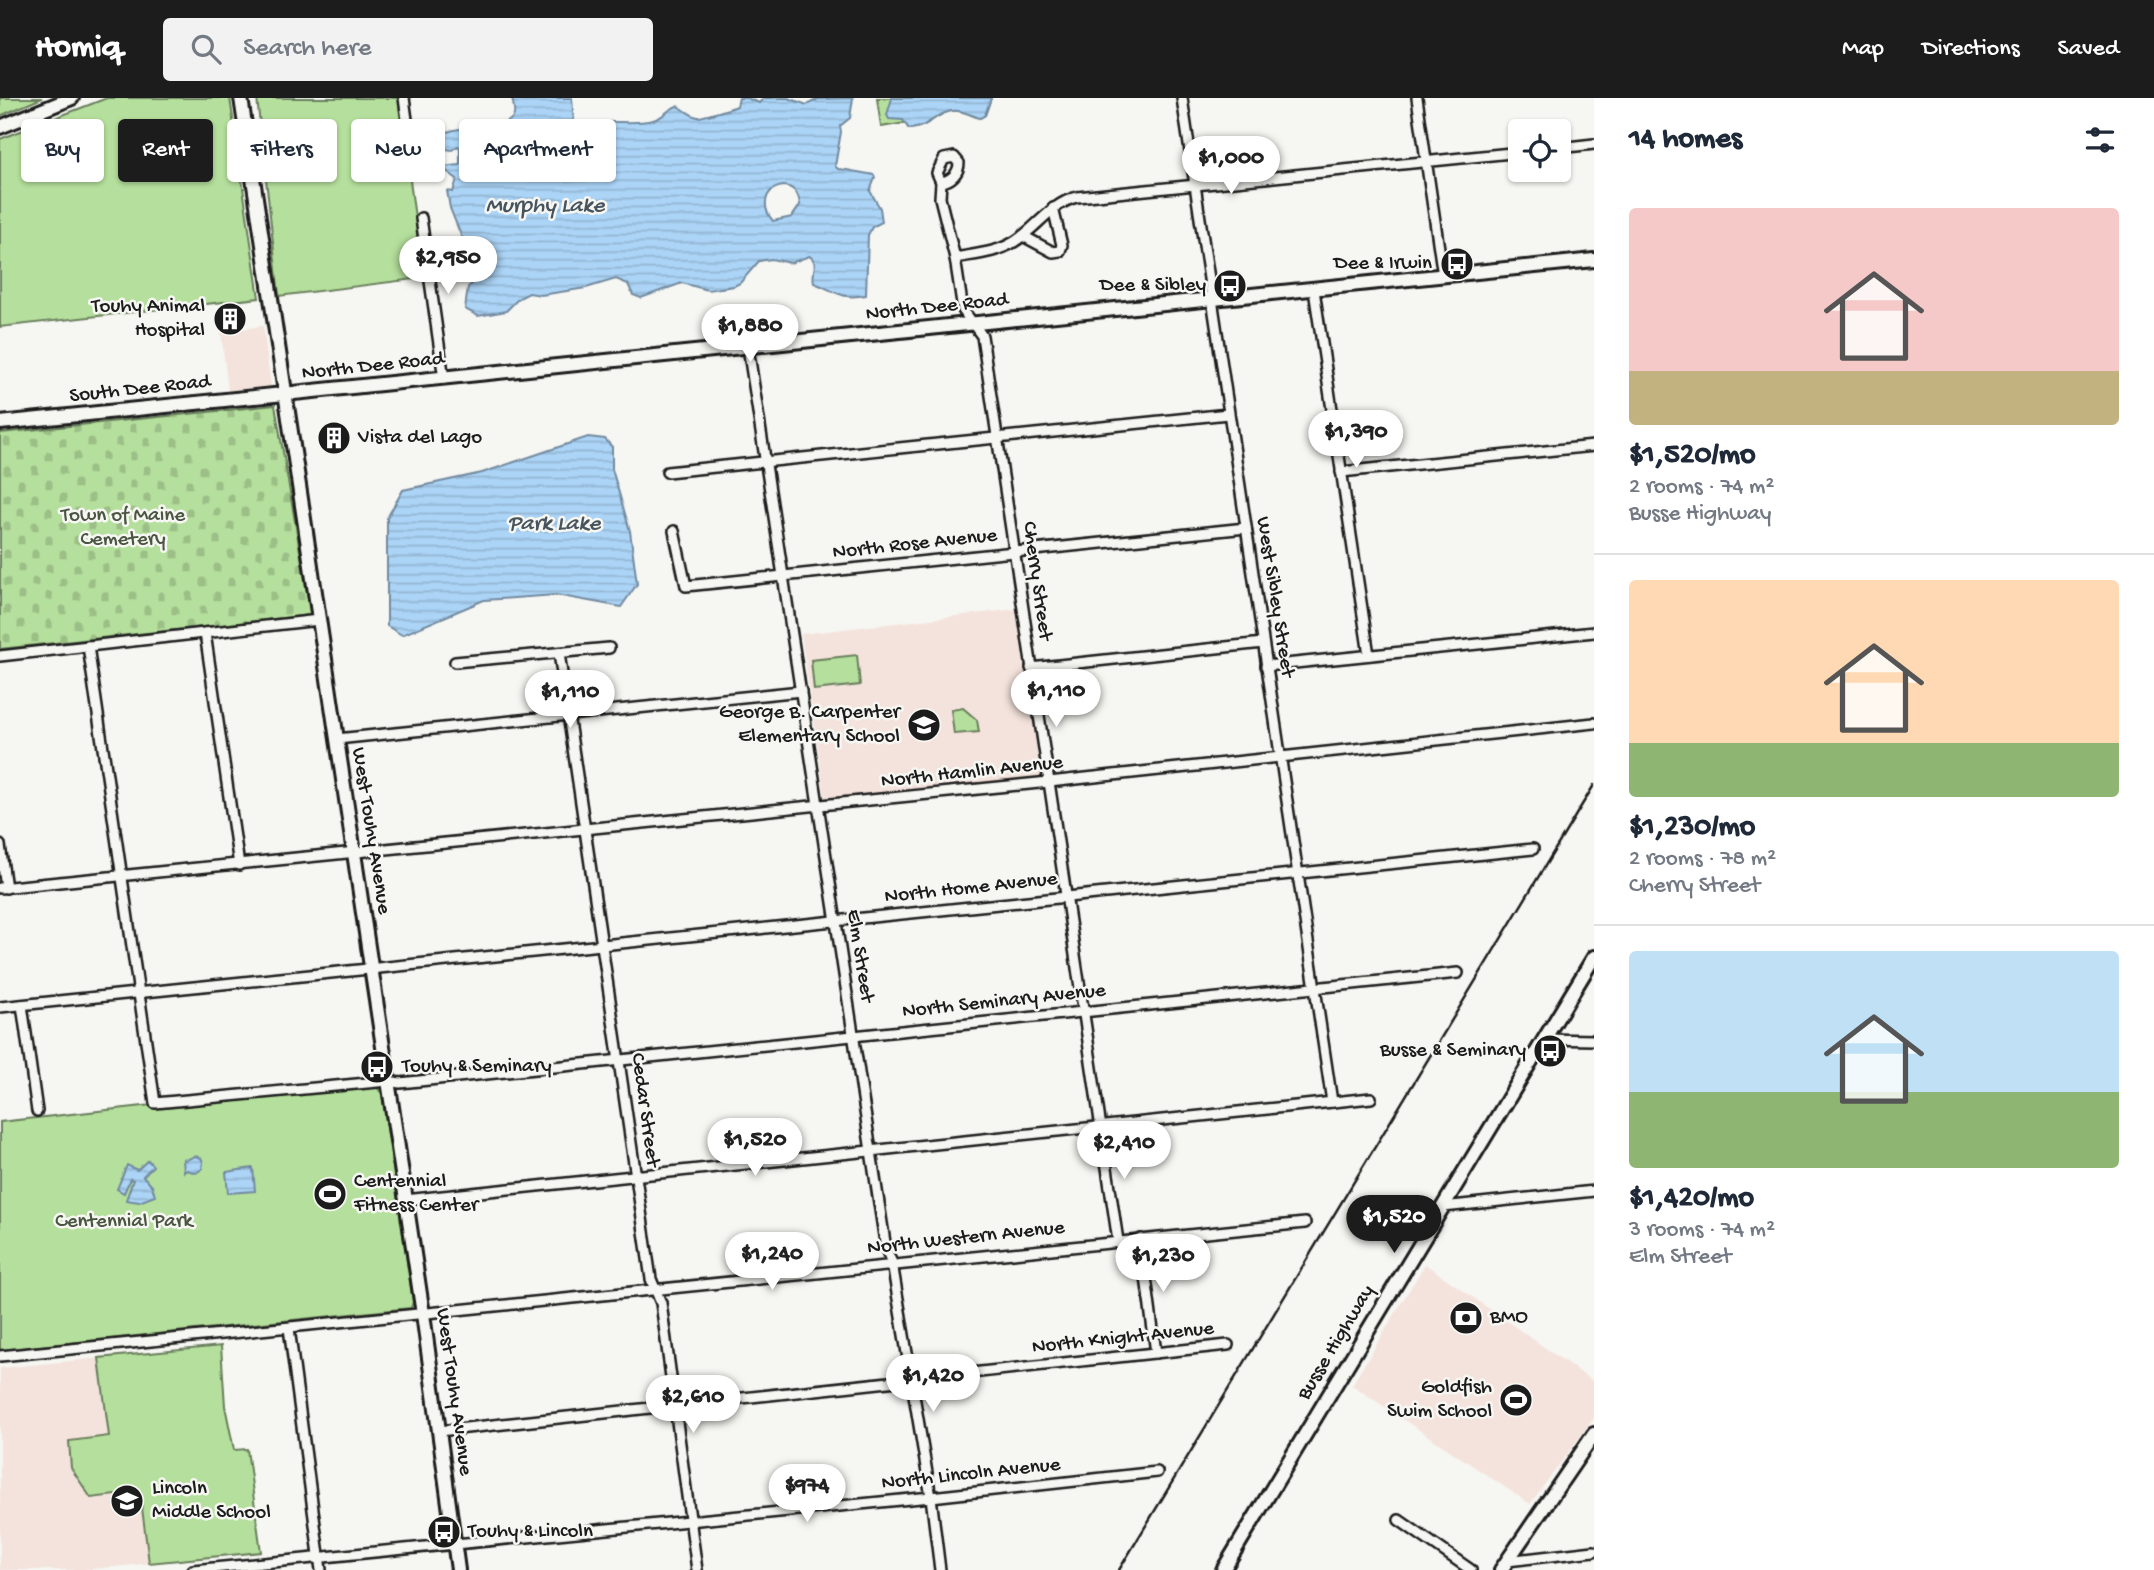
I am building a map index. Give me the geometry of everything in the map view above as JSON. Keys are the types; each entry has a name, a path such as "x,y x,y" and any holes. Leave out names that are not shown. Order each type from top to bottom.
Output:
{"main road":[{"path":"0,127 72,98"},
{"name":"West Touhy Avenue","path":"240,98 423,1314 458,1570"},
{"name":"North Dee Road","path":"285,396 1594,260"},
{"name":"South Dee Road","path":"0,424 285,396"},
{"name":"Busse Highway","path":"1223,1570 1594,957"},
{"path":"1504,1566 1594,1434"}],"street":[{"path":"404,98 407,119"},
{"name":"West Sibley Street","path":"1182,98 1332,1102"},
{"path":"1417,98 1443,276"},
{"path":"1571,147 1594,144"},
{"path":"955,258 1002,248 1023,236 1054,208 1077,197 1508,153"},
{"name":"Cherry Street","path":"941,183 941,204 955,258 963,310 982,336 1118,1241"},
{"path":"1023,236 1053,252 1060,251 1062,245 1054,208"},
{"path":"421,218 444,379"},
{"path":"1314,290 1369,655"},
{"name":"Elm Street","path":"748,347 886,1248 892,1263 912,1379 940,1570"},
{"path":"667,472 1228,414"},
{"path":"1341,472 1594,446"},
{"name":"North Rose Avenue","path":"674,531 686,586 1246,528"},
{"path":"0,656 319,620"},
{"path":"1266,666 1594,632"},
{"path":"205,633 239,864"},
{"path":"1031,668 1263,643"},
{"path":"88,646 140,994"},
{"path":"455,662 610,648"},
{"name":"Cedar Street","path":"559,653 650,1279 661,1303 697,1570"},
{"path":"337,739 801,691"},
{"name":"North Hamlin Avenue","path":"3,888 818,806 1594,723"},
{"path":"0,845 3,888"},
{"name":"North Home Avenue","path":"0,1007 1533,849"},
{"name":"North Seminary Avenue","path":"140,994 155,1103 400,1083 1458,973"},
{"path":"22,1005 37,1111"},
{"path":"1545,1039 1594,1040"},
{"path":"405,1200 1371,1098"},
{"path":"1443,1207 1594,1191"},
{"name":"North Western Avenue","path":"0,1356 1305,1223"},
{"path":"1141,1239 1156,1353"},
{"path":"289,1328 321,1570"},
{"name":"North Knight Avenue","path":"439,1431 1228,1345"},
{"name":"North Lincoln Avenue","path":"192,1570 1157,1472"},
{"path":"1399,1520 1471,1570"},
{"path":"1504,1566 1594,1552"}],"shaded area":[{"path":"263,326 271,386 228,391 221,332"},
{"name":"George B. Carpenter Elementary School","path":"1017,609 1041,777 825,798 801,634"},
{"path":"1425,1264 1594,1382 1594,1418 1530,1504 1352,1385"},
{"name":"Lincoln Middle School","path":"221,1346 225,1406 234,1450 247,1449 261,1552 83,1570 0,1570 0,1368"}],"green space":[{"path":"0,98 42,98 0,116"},
{"path":"107,98 230,98 233,119 227,119 227,182 242,182 259,298 0,327 0,139 21,131 21,182 104,182 104,119 52,119"},
{"path":"257,98 399,98 402,119 351,119 351,182 410,182 423,278 279,296 266,182 337,182 337,119 259,119"},
{"path":"877,98 991,98 985,115 980,118 951,111 922,126 909,129 905,123 881,127"},
{"name":"Town of Maine Cemetery","path":"275,405 311,615 0,649 0,433"},
{"path":"857,655 860,685 814,690 811,660"},
{"path":"963,708 977,720 979,732 954,734 951,710"},
{"name":"Centennial Park","path":"376,1086 382,1094 413,1302 411,1308 0,1350 0,1122 152,1105 157,1108"},
{"path":"221,1346 225,1406 234,1450 247,1449 261,1552 149,1563 140,1492 91,1498 71,1468 69,1441 109,1436 99,1358"}],"water":[{"name":"Murphy Lake","path":"512,98 572,98 574,119 510,119 514,115"},
{"name":"Murphy Lake","path":"739,98 759,103 764,98 788,98 807,105 818,99 853,98 850,118 840,126 835,166 838,169 874,175 870,191 880,208 882,222 872,227 868,235 866,295 844,296 814,283 815,265 809,256 791,263 771,259 759,261 740,283 734,286 708,290 682,283 641,298 633,295 628,284 616,279 586,288 541,295 529,293 519,298 506,311 478,316 465,309 468,287 473,283 475,267 450,208 447,191 453,192 457,179 445,170 445,167 459,165 459,182 616,182 616,123 653,120 677,106 701,117 737,106","holes":["784,186 791,188 800,205 792,217 773,221 767,210 766,199 772,190"]},
{"path":"892,98 991,98 985,115 980,118 951,111 922,126 909,129 903,120 889,119 887,115"},
{"name":"Murphy Lake","path":"459,130 459,147 445,149 445,133"},
{"name":"Park Lake","path":"588,437 605,439 612,447 612,469 630,531 637,584 621,607 556,595 484,600 402,635 387,626 387,518 403,490 482,473"},
{"path":"195,1156 201,1158 202,1169 196,1173 187,1170 184,1172 183,1159"},
{"path":"148,1160 153,1166 143,1176 152,1186 155,1196 139,1202 126,1200 133,1180 130,1179 124,1193 117,1189 127,1165 137,1170"},
{"path":"253,1168 255,1191 228,1193 226,1172"}],"railway":[{"path":"1119,1570 1594,785"}],"place":[{"name":"Dee & Irwin","path":"1457,264"},
{"name":"Dee & Sibley","path":"1230,286"},
{"name":"Touhy Animal Hospital","path":"230,319"},
{"name":"Vista del Lago","path":"334,438"},
{"name":"George B. Carpenter Elementary School","path":"924,725"},
{"name":"Busse & Seminary","path":"1550,1051"},
{"name":"Touhy & Seminary","path":"377,1067"},
{"name":"Centennial Fitness Center","path":"330,1194"},
{"name":"BMO","path":"1466,1318"},
{"name":"Goldfish Swim School","path":"1516,1400"},
{"name":"Lincoln Middle School","path":"127,1501"},
{"name":"Touhy & Lincoln","path":"444,1532"}]}
